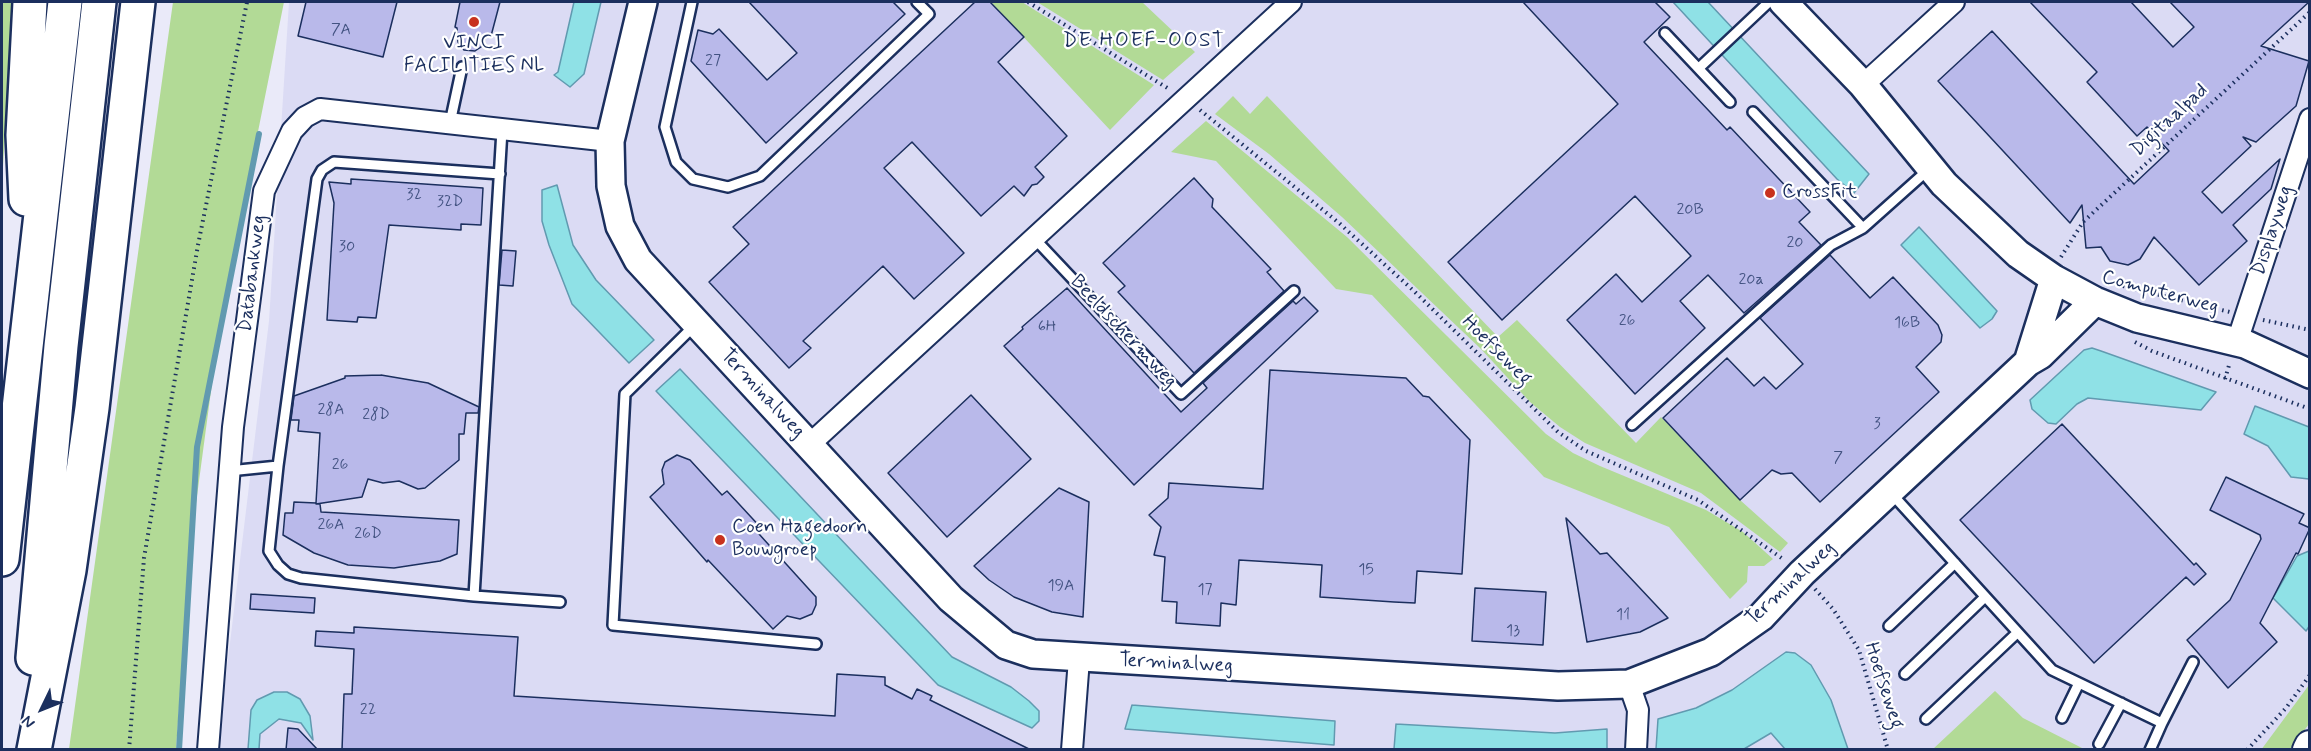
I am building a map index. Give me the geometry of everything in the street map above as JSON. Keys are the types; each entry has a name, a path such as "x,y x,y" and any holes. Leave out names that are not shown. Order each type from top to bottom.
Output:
{"highway":[{"path":"30,2 22,135 32,288"},
{"path":"2,559 65,2"},
{"path":"25,750 61,346 99,2"},
{"path":"34,750 69,570 92,408 138,2"}],"street":[{"name":"Terminalweg","path":"643,2 610,141 611,186 620,226 638,260 951,599 1006,645 1033,654 1079,659 1558,686 1629,684 1712,652 1761,617 1802,573 2028,362 2040,355 2095,301"},
{"path":"810,444 1291,2"},
{"name":"Computerweg","path":"1783,2 1863,85 1930,167 1993,233 2061,268 2095,301 2137,318 2241,343 2310,351"},
{"path":"1863,85 1954,2"},
{"name":"Databankweg","path":"208,750 230,471 264,191 292,131 305,117 320,109 610,141"},
{"name":"Displayweg","path":"2241,343 2246,316 2310,119"},
{"name":"Terminalweg","path":"2028,362 2061,268"},
{"name":"Computerweg","path":"2241,343 2310,374"},
{"path":"1072,750 1079,659"},
{"path":"1629,684 1638,710 1636,750"}],"lane":[{"path":"692,2 665,127 676,162 693,179 728,187 760,176 929,14 917,2"},
{"path":"1699,68 1769,2"},
{"path":"1665,33 1730,102"},
{"path":"450,123 462,68"},
{"path":"1753,112 1863,228"},
{"path":"474,596 502,130"},
{"path":"500,174 334,162 322,170 317,179 278,466 269,551 278,565 288,574 301,578 474,596 560,602"},
{"path":"1632,425 1831,245 1863,228 1930,167"},
{"name":"Beeldschermweg","path":"1034,238 1181,394 1294,291"},
{"path":"696,324 625,394 613,625 816,645"},
{"path":"230,471 278,466"},
{"path":"1889,491 2052,670 2162,723"},
{"path":"1889,626 1955,564"},
{"path":"1905,674 1985,597"},
{"path":"1926,719 2017,633"},
{"path":"2150,750 2193,662"},
{"path":"2062,718 2079,683"},
{"path":"2099,744 2121,703"}],"path":[{"path":"129,750 144,558 198,245 247,2"},
{"name":"Hoefseweg","path":"1028,2 1185,99 1339,222 1415,292 1558,432 1586,451 1698,500 1802,573 1833,609 1859,650 1888,750"},
{"name":"Digitaalpad","path":"2061,268 2083,222 2310,12"},
{"path":"2050,252 2061,268"},
{"name":"Computerweg","path":"2116,284 2310,330"},
{"path":"2132,341 2152,351 2310,409"},
{"path":"2247,750 2286,708 2310,675"}],"shaded area":[{"path":"289,2 2309,2 2309,749 217,750 269,321"}],"green space":[{"path":"2,2 13,2 2,183"},
{"path":"173,2 284,2 221,316 191,541 176,749 69,749"},
{"path":"991,2 1022,2 1154,85 1110,130"},
{"path":"1037,2 1142,2 1195,52 1163,80"},
{"path":"1233,96 1250,114 1267,96 1498,337 1517,320 1636,443 1661,417 1740,500 1788,543 1780,552 1701,493 1585,443 1560,427 1530,402 1481,349 1342,217 1269,154 1215,114"},
{"path":"1206,121 1347,237 1546,434 1573,453 1600,466 1706,510 1743,532 1773,559 1764,566 1748,566 1747,582 1730,599 1669,527 1544,477 1372,295 1336,289 1216,161 1171,152"},
{"path":"2309,685 2309,724 2290,749 2261,750"},
{"path":"1995,691 2023,718 2084,749 1933,749"}],"water":[{"path":"574,2 601,2 584,74 570,87 554,75 558,72"},
{"path":"1673,2 1708,2 1869,174 1854,193 1837,179"},
{"path":"557,185 573,245 596,280 654,340 629,363 572,304 542,221 542,190"},
{"path":"1919,227 1997,311 1992,319 1980,328 1901,245"},
{"path":"2092,348 2216,392 2201,410 2088,398 2077,404 2056,424 2048,423 2032,409 2030,400 2084,350"},
{"path":"680,369 952,657 1011,687 1039,711 1039,721 1032,728 938,685 656,391"},
{"path":"2255,406 2309,427 2309,479 2291,477 2268,446 2244,434"},
{"path":"2309,551 2310,625 2306,631 2273,598 2297,556"},
{"path":"1786,652 1795,653 1811,665 1831,700 1848,749 1785,749 1771,733 1744,749 1656,749 1658,719 1696,708 1732,690"},
{"path":"274,692 287,692 300,699 310,716 313,740 301,723 279,719 260,734 259,749 248,749 251,710 257,700"},
{"path":"1132,705 1335,721 1334,745 1125,729"},
{"path":"1396,724 1555,733 1607,729 1607,749 1394,749"}],"building":[{"path":"306,2 397,2 383,57 298,36"},
{"path":"460,2 500,2 491,36 487,35 481,47 475,51 464,50 458,42 455,27"},
{"path":"749,2 893,2 905,14 766,143 691,61 698,30 713,34 719,29 767,80 797,53"},
{"path":"975,2 990,2 1024,37 998,62 1067,136 1035,167 1044,177 1037,184 1032,185 1024,196 1014,186 981,216 912,142 884,168 964,253 914,299 883,266 803,341 811,348 789,368 709,282 749,244 733,227"},
{"path":"1523,2 1655,2 1670,17 1644,42 1727,130 1730,127 1810,212 1799,222 1821,245 1744,313 1708,275 1680,301 1705,328 1635,394 1567,320 1616,274 1642,302 1691,256 1635,196 1502,320 1448,262 1618,104"},
{"path":"2030,2 2131,2 2173,47 2194,27 2170,2 2309,2 2261,46 2309,61 2296,106 2256,142 2243,137 2251,146 2202,192 2222,213 2280,159 2271,189 2233,225 2247,241 2199,285 2154,237 2140,259 2128,265 2110,261 2101,247 2086,248 2082,205 2070,223 1938,81 1992,31 2134,184 2169,151 2147,127 2137,136 2087,82 2097,72"},
{"path":"1194,178 1213,199 1212,207 1271,269 1267,272 1284,291 1194,373 1118,292 1125,286 1103,263"},
{"path":"351,179 483,188 481,225 461,224 461,230 389,225 376,318 358,317 357,322 327,320 334,203 329,182 351,184"},
{"path":"502,250 516,251 513,286 499,285"},
{"path":"1830,255 1870,298 1893,277 1938,325 1942,335 1941,342 1916,367 1939,392 1820,502 1792,473 1781,474 1772,470 1740,500 1663,418 1727,358 1754,386 1764,377 1776,389 1803,364 1760,318"},
{"path":"1067,288 1181,412 1207,388 1203,383 1293,301 1296,304 1304,297 1318,311 1134,485 1004,346"},
{"path":"1270,370 1406,378 1423,396 1429,397 1470,440 1462,574 1417,571 1415,603 1394,602 1320,597 1322,565 1239,560 1236,605 1221,603 1220,626 1176,623 1177,602 1162,601 1165,557 1154,555 1161,527 1149,515 1168,498 1169,483 1263,489"},
{"path":"381,375 428,383 479,407 478,413 466,413 464,434 459,434 459,460 425,488 418,489 399,481 383,483 368,479 362,497 316,504 320,504 321,512 459,520 457,554 440,561 394,568 348,565 314,553 283,535 285,513 293,513 294,502 316,503 320,433 298,431 299,420 291,420 294,396 345,378 345,376"},
{"path":"971,395 1031,459 947,537 888,473"},
{"path":"2062,424 2194,565 2196,563 2206,574 2194,585 2186,577 2094,663 1960,520"},
{"path":"677,455 690,460 722,495 727,491 763,530 759,534 816,597 816,605 812,614 800,619 787,616 773,629 708,560 707,562 650,497 664,484 662,470 665,462"},
{"path":"2226,477 2304,514 2299,523 2310,528 2260,623 2277,642 2228,688 2187,640 2230,600 2261,539 2260,535 2210,510"},
{"path":"1059,488 1089,502 1083,617 1052,612 1014,597 989,580 974,566"},
{"path":"1566,518 1600,554 1607,553 1668,618 1640,632 1587,642"},
{"path":"1475,588 1546,592 1543,645 1472,641"},
{"path":"251,594 315,598 314,613 250,609"},
{"path":"354,627 518,637 514,696 835,716 837,674 885,677 885,685 912,699 917,689 932,696 930,700 1031,750 342,750 344,694 352,694 354,649 315,646 316,631 354,633"},
{"path":"288,728 298,729 318,750 286,750"}],"waterway":[{"path":"179,750 197,447 259,134"}],"place":[{"name":"VINCI FACILITIES NL","path":"474,22"},
{"name":"CrossFit","path":"1770,193"},
{"name":"Coen Hagedoorn Bouwgroep","path":"720,540"}],"district":[{"name":"DE HOEF-OOST","path":"1144,42"}]}
